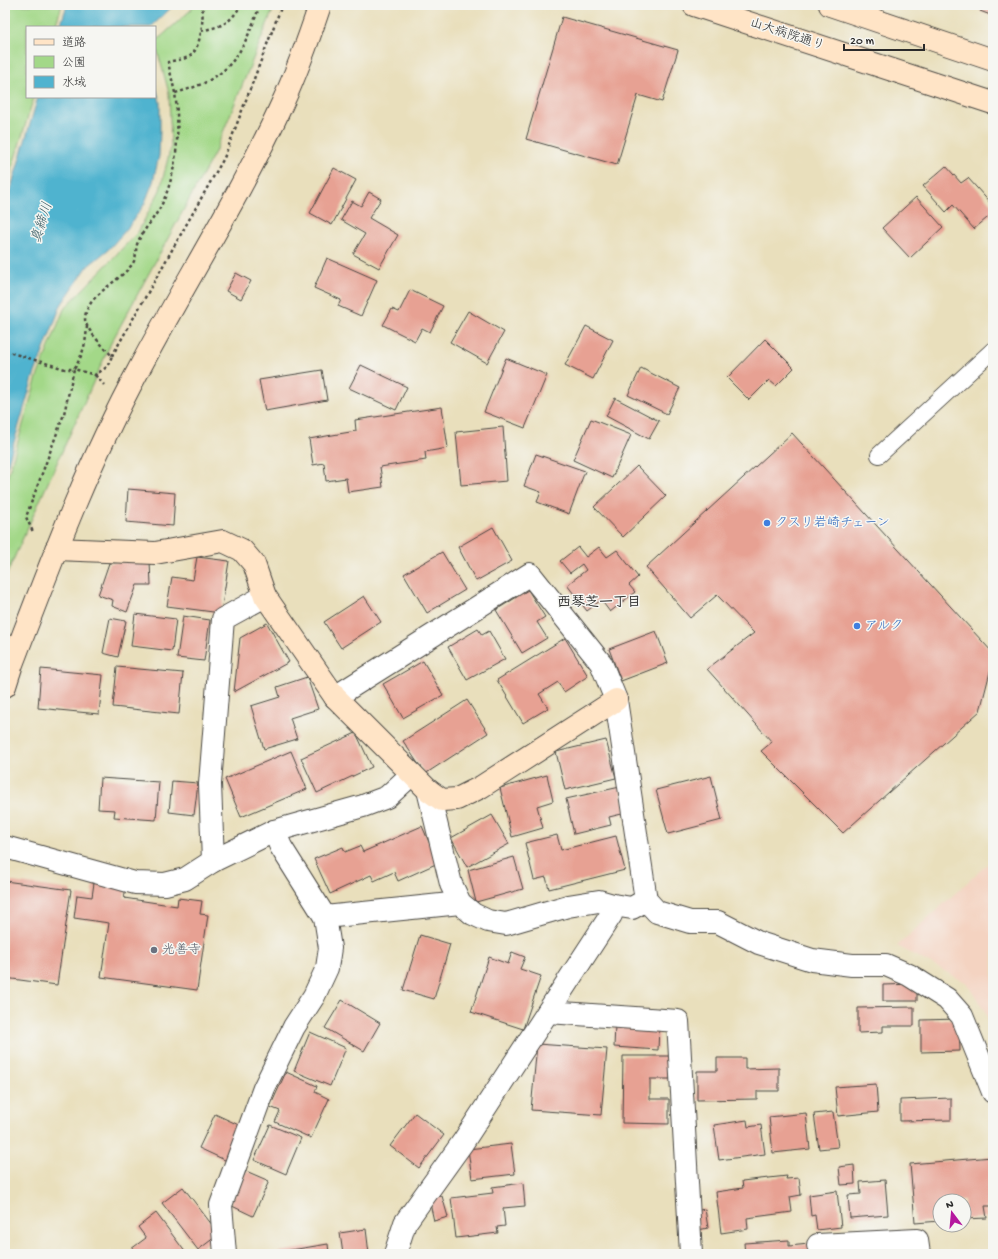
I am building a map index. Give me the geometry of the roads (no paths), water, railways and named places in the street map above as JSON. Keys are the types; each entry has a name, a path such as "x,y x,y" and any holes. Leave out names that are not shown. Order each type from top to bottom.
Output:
{"street":[{"path":"5,686 56,549 86,475 137,373 225,214 282,104 307,45 320,5"},
{"name":"山大病院通り","path":"694,5 993,103"},
{"path":"830,5 993,60"},
{"path":"56,549 155,553 223,541 242,550 254,564 265,596 335,697 428,790 442,800 457,799 481,787 616,700"},
{"path":"335,697 530,574 601,663 616,700 646,900 657,912 690,922 718,922 759,943 812,960 852,965 886,965 909,974 947,999 962,1016 993,1092"},
{"path":"213,861 210,784 223,619 265,596"},
{"path":"5,847 136,882 165,884 185,879 213,861 274,831 387,797 412,774"},
{"path":"428,790 451,884 460,903 473,914 488,921 506,924 568,906 599,901 632,908 646,900"},
{"path":"225,1254 220,1205 264,1088 294,1027 314,996 327,968 330,948 325,917 281,847 274,831"},
{"path":"325,917 460,903"},
{"path":"395,1254 404,1223 463,1142 611,915 613,905"},
{"path":"548,1012 678,1020 691,1254"},
{"path":"818,1245 917,1240 919,1254"}],"lane":[{"path":"878,454 993,350"}],"water":[{"path":"67,5 174,5 152,26 60,26"},
{"name":"真締川","path":"156,88 160,102 159,156 153,182 144,205 126,230 109,249 88,266 61,305 33,378 5,473 5,208 38,98 156,98"}],"place":[{"name":"クスリ岩崎チェーン","path":"767,523"},
{"name":"アルク","path":"857,626"},
{"name":"光善寺","path":"154,950"}],"district":[{"name":"西琴芝一丁目","path":"599,603"}]}
